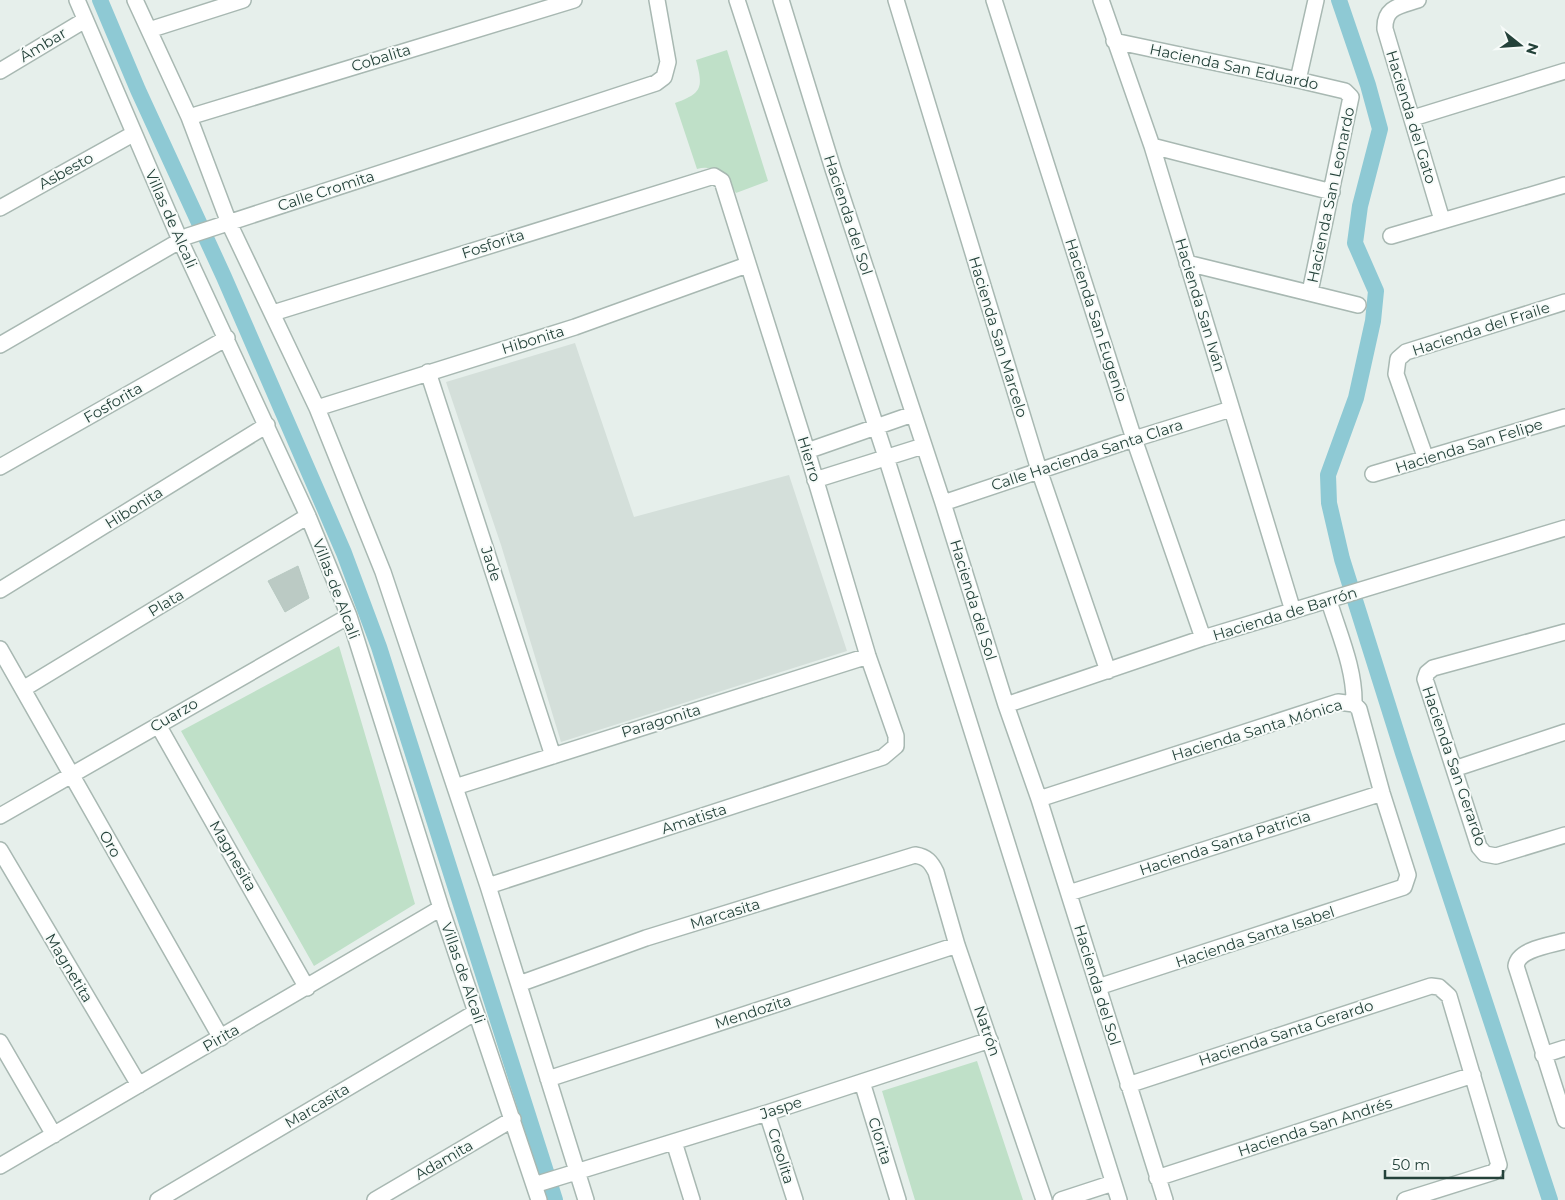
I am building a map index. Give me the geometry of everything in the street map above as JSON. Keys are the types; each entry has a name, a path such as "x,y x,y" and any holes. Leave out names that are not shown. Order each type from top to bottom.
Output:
{"street":[{"name":"Villas de Alcali","path":"77,0 133,134 184,238 308,516 349,616 441,908 513,1119 538,1184 539,1200"},
{"path":"135,0 189,117 225,224 273,313 317,408 383,572 488,886 548,1079 574,1172 586,1200"},
{"path":"149,30 243,0"},
{"name":"Cobalita","path":"189,117 574,0"},
{"name":"Calle Cromita","path":"0,345 184,238 656,83 666,72 668,62 657,0"},
{"path":"737,0 886,457 1118,1200"},
{"name":"Hacienda del Sol","path":"781,0 832,169 943,503 1006,705 1039,798 1165,1200"},
{"name":"Hacienda San Marcelo","path":"896,0 1039,470 1108,671"},
{"name":"Hacienda San Eugenio","path":"994,0 1134,439 1203,638"},
{"name":"Hacienda San Iván","path":"1101,0 1152,146 1293,611"},
{"path":"1298,80 1316,0"},
{"name":"Hacienda del Gato","path":"1418,0 1393,8 1387,14 1385,29 1442,220"},
{"name":"Ámbar","path":"0,71 85,20"},
{"name":"Hacienda San Eduardo","path":"1114,41 1345,91 1352,97"},
{"path":"1413,118 1565,71"},
{"name":"Hacienda San Leonardo","path":"1310,292 1352,97"},
{"name":"Asbesto","path":"0,208 133,134"},
{"path":"1152,146 1332,192"},
{"name":"Hierro","path":"714,176 722,181 807,452 868,656 896,736 896,746"},
{"name":"Fosforita","path":"273,313 714,176"},
{"path":"1391,236 1565,185"},
{"path":"1187,263 1358,305"},
{"name":"Hibonita","path":"317,408 575,326 747,265"},
{"name":"Hacienda del Fraile","path":"1426,458 1396,374 1398,359 1406,352 1565,302"},
{"name":"Fosforita","path":"0,467 227,338"},
{"name":"Jade","path":"428,372 553,756"},
{"name":"Calle Hacienda Santa Clara","path":"943,503 1039,470 1231,409"},
{"path":"807,452 913,414"},
{"name":"Hacienda San Felipe","path":"1372,474 1565,417"},
{"name":"Hibonita","path":"0,590 267,425"},
{"path":"815,480 923,446"},
{"name":"Plata","path":"23,689 308,516"},
{"name":"Hacienda de Barrón","path":"1006,705 1203,638 1334,600 1565,528"},
{"path":"1334,600 1355,688 1354,704"},
{"name":"Cuarzo","path":"0,816 70,774 349,616"},
{"name":"Hacienda San Gerardo","path":"1565,632 1433,668 1427,673 1426,687 1479,847 1489,856 1496,856 1565,835"},
{"name":"Oro","path":"0,649 220,1038"},
{"name":"Paragonita","path":"455,787 868,656"},
{"name":"Hacienda Santa Mónica","path":"1039,798 1338,702 1354,704 1359,709 1382,793 1408,875 1408,881"},
{"name":"Magnesita","path":"158,725 307,988"},
{"path":"1454,768 1565,732"},
{"name":"Amatista","path":"488,886 884,757 896,746"},
{"name":"Hacienda Santa Patricia","path":"1069,894 1382,793"},
{"name":"Magnetita","path":"0,850 138,1085"},
{"name":"Marcasita","path":"519,984 646,938 915,855 924,856 931,862"},
{"name":"Natrón","path":"931,862 957,945 1044,1200"},
{"name":"Hacienda Santa Isabel","path":"1098,987 1398,891 1408,881"},
{"name":"Pirita","path":"0,1166 441,908"},
{"path":"1565,941 1519,957 1516,966 1565,1120"},
{"name":"Mendozita","path":"548,1079 957,945"},
{"name":"Hacienda Santa Gerardo","path":"1128,1085 1431,986 1444,990 1449,996 1472,1075"},
{"name":"Marcasita","path":"158,1200 476,1012"},
{"name":"Jaspe","path":"538,1184 767,1113 990,1040"},
{"path":"0,1042 54,1135"},
{"path":"1543,1055 1565,1048"},
{"path":"1405,1200 1494,1172 1500,1165 1472,1075"},
{"name":"Hacienda San Andrés","path":"1157,1178 1472,1075"},
{"name":"Clorita","path":"862,1082 898,1200"},
{"name":"Creolita","path":"767,1113 795,1200"},
{"name":"Adamita","path":"376,1200 513,1119"},
{"path":"674,1142 692,1200"},
{"path":"1061,1200 1113,1183"}],"shaded area":[{"path":"575,343 634,517 789,475 847,651 561,742 501,545 446,382"}],"green space":[{"path":"727,50 768,181 736,193 720,173 710,168 697,169 675,103 691,96 699,88 700,77 696,60"},
{"path":"339,646 415,904 314,966 181,731"},
{"path":"977,1061 1023,1200 915,1200 882,1091"}],"building":[{"path":"298,566 309,598 285,612 268,581"}],"waterway":[{"path":"100,0 138,90 224,277 344,553 379,647 555,1200"},
{"path":"1339,0 1368,85 1380,129 1360,206 1355,243 1376,291 1373,321 1356,398 1328,475 1329,503 1342,559 1403,753 1550,1200"}]}
